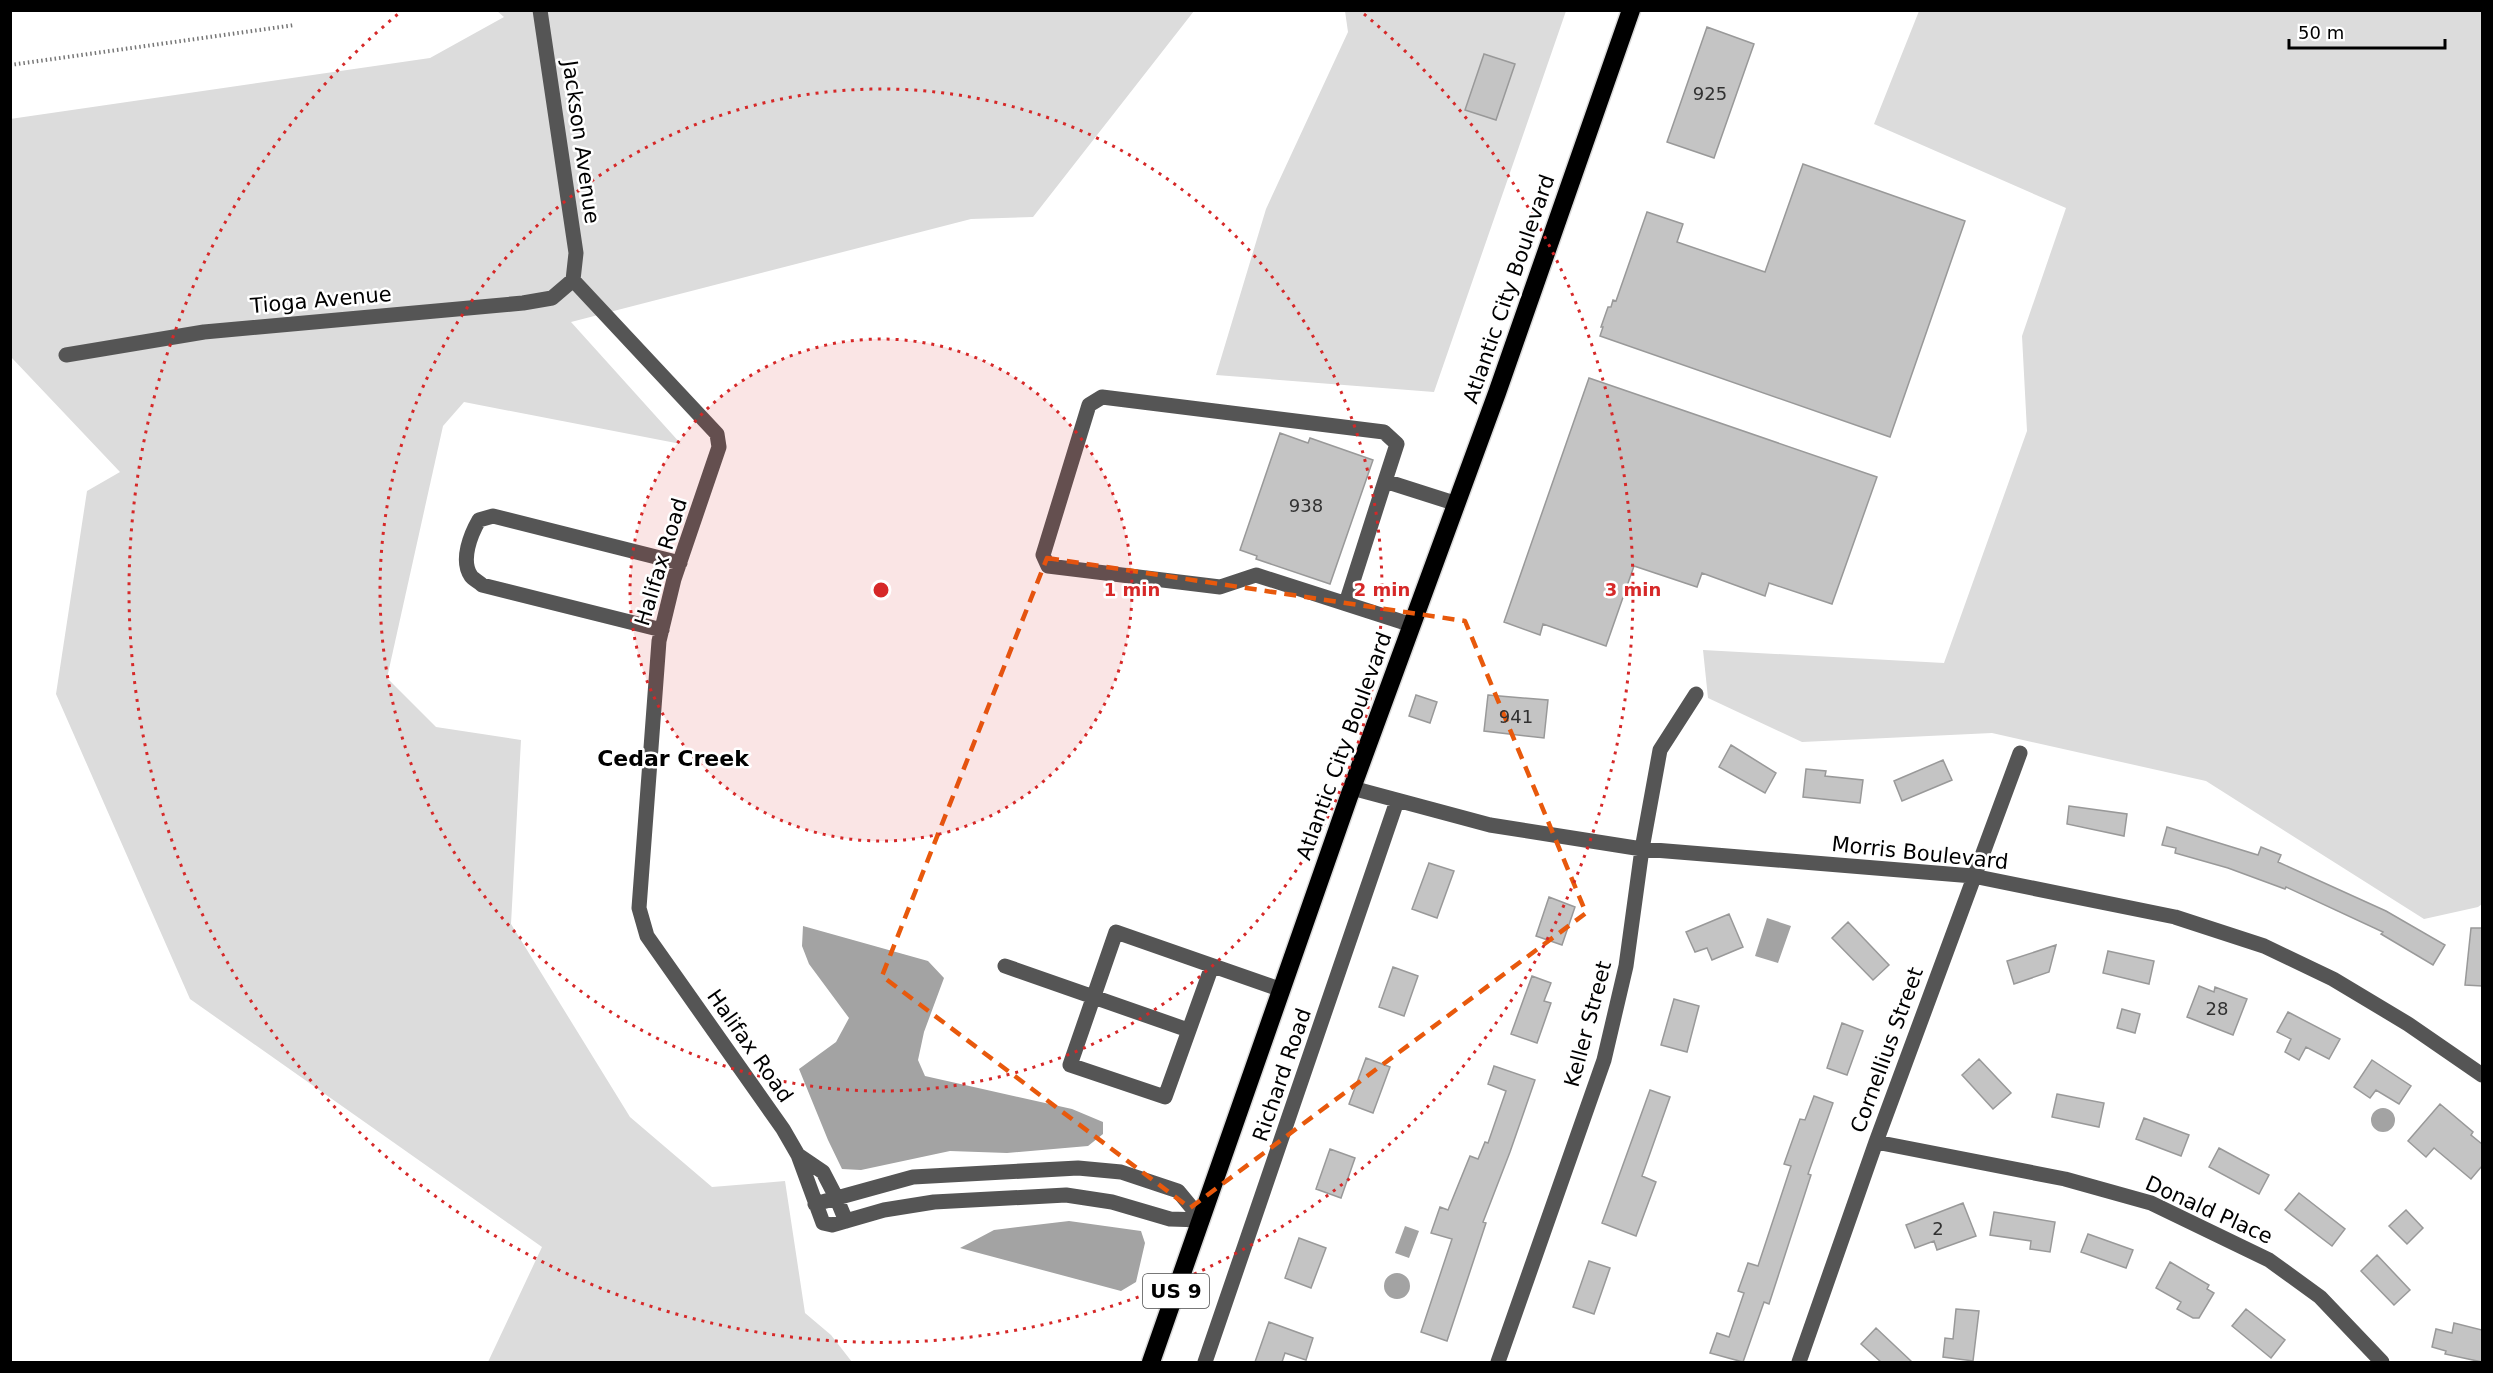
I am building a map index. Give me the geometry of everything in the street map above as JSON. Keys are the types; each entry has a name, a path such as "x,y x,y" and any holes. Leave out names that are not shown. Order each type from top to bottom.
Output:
{"highway":[{"name":"Atlantic City Boulevard","path":"1151,1362 1352,788 1457,504 1630,10"}],"street":[{"name":"Jackson Avenue","path":"540,10 576,253 573,280"},
{"name":"Tioga Avenue","path":"66,355 204,332 523,303 552,298 573,280"},
{"name":"Halifax Road","path":"573,280 717,434 719,447 680,563 662,630 639,908 647,936 783,1129 798,1155 823,1224 832,1225 846,1221 823,1172 798,1155"},
{"path":"1346,603 1397,444 1384,432 1102,397 1089,405 1043,555 1048,566 1220,587 1256,575 1412,625"},
{"path":"1385,481 1457,504"},
{"path":"662,630 483,585 471,576 466,562 470,535 479,520 494,516 680,563"},
{"name":"Keller Street","path":"1498,1362 1604,1060 1626,966 1642,849 1660,750 1696,694"},
{"name":"Cornellius Street","path":"1798,1362 1876,1142 2020,753"},
{"name":"Morris Boulevard","path":"1352,788 1490,825 1642,849 1973,876 2175,917 2264,946 2333,978 2408,1024 2482,1075"},
{"name":"Richard Road","path":"1205,1362 1398,801"},
{"path":"1212,966 1165,1097 1070,1065 1116,932 1282,990"},
{"path":"1005,966 1188,1030"},
{"name":"Donald Place","path":"1876,1142 2065,1179 2151,1203 2269,1260 2320,1297 2382,1362"},
{"path":"815,1204 913,1177 1078,1168 1104,1169 1121,1172 1178,1191 1202,1220"},
{"path":"846,1221 884,1210 934,1202 1066,1195 1112,1202 1170,1219 1202,1220"}],"path":[{"path":"10,65 295,25"}],"highlighted area":[{"path":"1047,558 1465,621 1586,913 1190,1208 882,976"}],"shaded area":[{"path":"497,11 1194,11 1033,217 971,219 571,322 681,444 464,402 443,426 387,678 436,727 521,740 511,924 630,1117 712,1187 785,1181 805,1313 831,1335 852,1362 488,1362 542,1247 190,999 56,694 87,491 120,472 11,357 10,119 430,58 504,17"},
{"path":"1345,11 1566,11 1434,392 1216,375 1266,209 1348,32"},
{"path":"1919,11 2482,11 2482,904 2478,907 2424,919 2206,781 1992,733 1802,742 1708,698 1703,650 1944,663 2027,431 2022,336 2066,208 1874,124"},
{"path":"1767,918 1791,926 1778,963 1755,956"},
{"path":"803,926 928,961 944,978 924,1032 918,1060 925,1076 1072,1109 1103,1122 1103,1134 1088,1146 1007,1153 950,1151 861,1170 842,1169 799,1069 836,1042 849,1018 809,964 802,946"},
{"path":"2383,1108 2391,1112 2395,1120 2391,1128 2383,1132 2375,1128 2371,1120 2375,1112"},
{"path":"1069,1221 1141,1231 1145,1243 1136,1282 1121,1291 960,1248 994,1230"},
{"path":"1405,1226 1419,1231 1409,1258 1395,1253"},
{"path":"1397,1273 1406,1277 1410,1286 1406,1295 1397,1299 1388,1295 1384,1286 1388,1277"}],"building":[{"path":"1707,27 1754,44 1714,158 1667,142"},
{"path":"1484,54 1515,64 1496,120 1465,110"},
{"path":"1803,164 1965,221 1890,437 1600,336 1608,307 1611,307 1613,300 1616,301 1647,212 1683,224 1677,242 1765,272"},
{"path":"1589,378 1877,477 1832,604 1769,583 1765,596 1702,573 1697,587 1634,566 1606,646 1543,624 1540,635 1504,622"},
{"path":"1280,433 1308,443 1310,438 1373,460 1330,584 1256,559 1257,556 1240,550"},
{"path":"1416,695 1437,702 1430,723 1409,716"},
{"path":"1488,695 1548,700 1544,738 1484,731"},
{"path":"1731,745 1776,773 1765,793 1719,767"},
{"path":"1943,760 1952,780 1902,801 1894,781"},
{"path":"1806,769 1826,771 1825,776 1863,780 1860,803 1803,797"},
{"path":"2069,806 2127,814 2124,836 2067,824"},
{"path":"2167,827 2258,855 2261,847 2281,855 2278,862 2386,911 2445,945 2433,965 2381,934 2383,932 2286,887 2285,889 2228,868 2175,853 2176,848 2162,845"},
{"path":"1429,863 1454,871 1437,918 1412,909"},
{"path":"1549,897 1575,907 1562,945 1536,936"},
{"path":"1729,914 1743,947 1712,960 1707,948 1695,952 1686,932"},
{"path":"1848,922 1889,965 1873,980 1832,938"},
{"path":"2471,928 2482,928 2482,986 2465,985"},
{"path":"2056,945 2049,972 2014,984 2007,961"},
{"path":"2108,951 2154,961 2149,984 2103,973"},
{"path":"1393,967 1418,976 1404,1016 1379,1007"},
{"path":"1532,976 1551,983 1544,1001 1551,1003 1537,1043 1511,1034"},
{"path":"2199,986 2214,992 2215,987 2247,999 2233,1035 2187,1017"},
{"path":"1674,999 1699,1006 1687,1052 1661,1045"},
{"path":"2122,1009 2140,1014 2135,1033 2117,1028"},
{"path":"2288,1012 2340,1039 2329,1059 2306,1047 2299,1060 2285,1052 2291,1039 2277,1032"},
{"path":"1842,1023 1863,1031 1847,1075 1827,1068"},
{"path":"1366,1058 1390,1067 1373,1113 1349,1104"},
{"path":"1979,1059 2011,1093 1993,1109 1962,1075"},
{"path":"2372,1060 2411,1086 2399,1104 2376,1090 2370,1098 2354,1087"},
{"path":"1494,1066 1535,1080 1483,1222 1486,1223 1447,1341 1421,1332 1452,1239 1431,1233 1440,1207 1448,1210 1470,1156 1478,1159 1485,1142 1488,1143 1506,1091 1488,1084"},
{"path":"1650,1090 1670,1097 1642,1176 1656,1182 1636,1236 1602,1223"},
{"path":"2057,1094 2104,1103 2099,1127 2052,1117"},
{"path":"1814,1096 1833,1103 1808,1174 1811,1175 1769,1304 1764,1302 1743,1362 1710,1353 1717,1333 1729,1337 1744,1293 1738,1291 1748,1263 1758,1266 1791,1166 1784,1164 1800,1119 1805,1120"},
{"path":"2440,1104 2473,1132 2471,1135 2482,1144 2482,1166 2471,1179 2434,1148 2426,1157 2408,1141"},
{"path":"2144,1118 2189,1135 2181,1156 2136,1139"},
{"path":"2219,1148 2269,1175 2259,1194 2209,1167"},
{"path":"1330,1149 1355,1158 1341,1198 1316,1189"},
{"path":"2299,1193 2345,1229 2332,1246 2285,1210"},
{"path":"1963,1203 1976,1236 1937,1250 1934,1241 1915,1248 1906,1225"},
{"path":"2406,1210 2423,1228 2407,1244 2389,1226"},
{"path":"1994,1212 2055,1222 2050,1252 2030,1249 2031,1241 1990,1235"},
{"path":"2088,1234 2133,1250 2126,1268 2081,1252"},
{"path":"1299,1238 1326,1248 1311,1288 1285,1278"},
{"path":"2377,1255 2410,1290 2394,1305 2361,1271"},
{"path":"1589,1261 1610,1268 1594,1314 1573,1307"},
{"path":"2170,1262 2209,1285 2207,1289 2214,1293 2199,1318 2193,1318 2177,1309 2181,1302 2156,1288"},
{"path":"1956,1309 1979,1311 1973,1361 1943,1357 1945,1338 1953,1339"},
{"path":"2246,1309 2285,1340 2271,1358 2232,1326"},
{"path":"1269,1322 1313,1338 1306,1360 1285,1353 1282,1362 1255,1362"},
{"path":"2454,1323 2482,1330 2482,1362 2445,1354 2446,1351 2432,1347 2436,1329 2452,1333"},
{"path":"1876,1328 1912,1362 1881,1362 1861,1344"}],"district":[{"name":"Cedar Creek","path":"673,758"}]}
